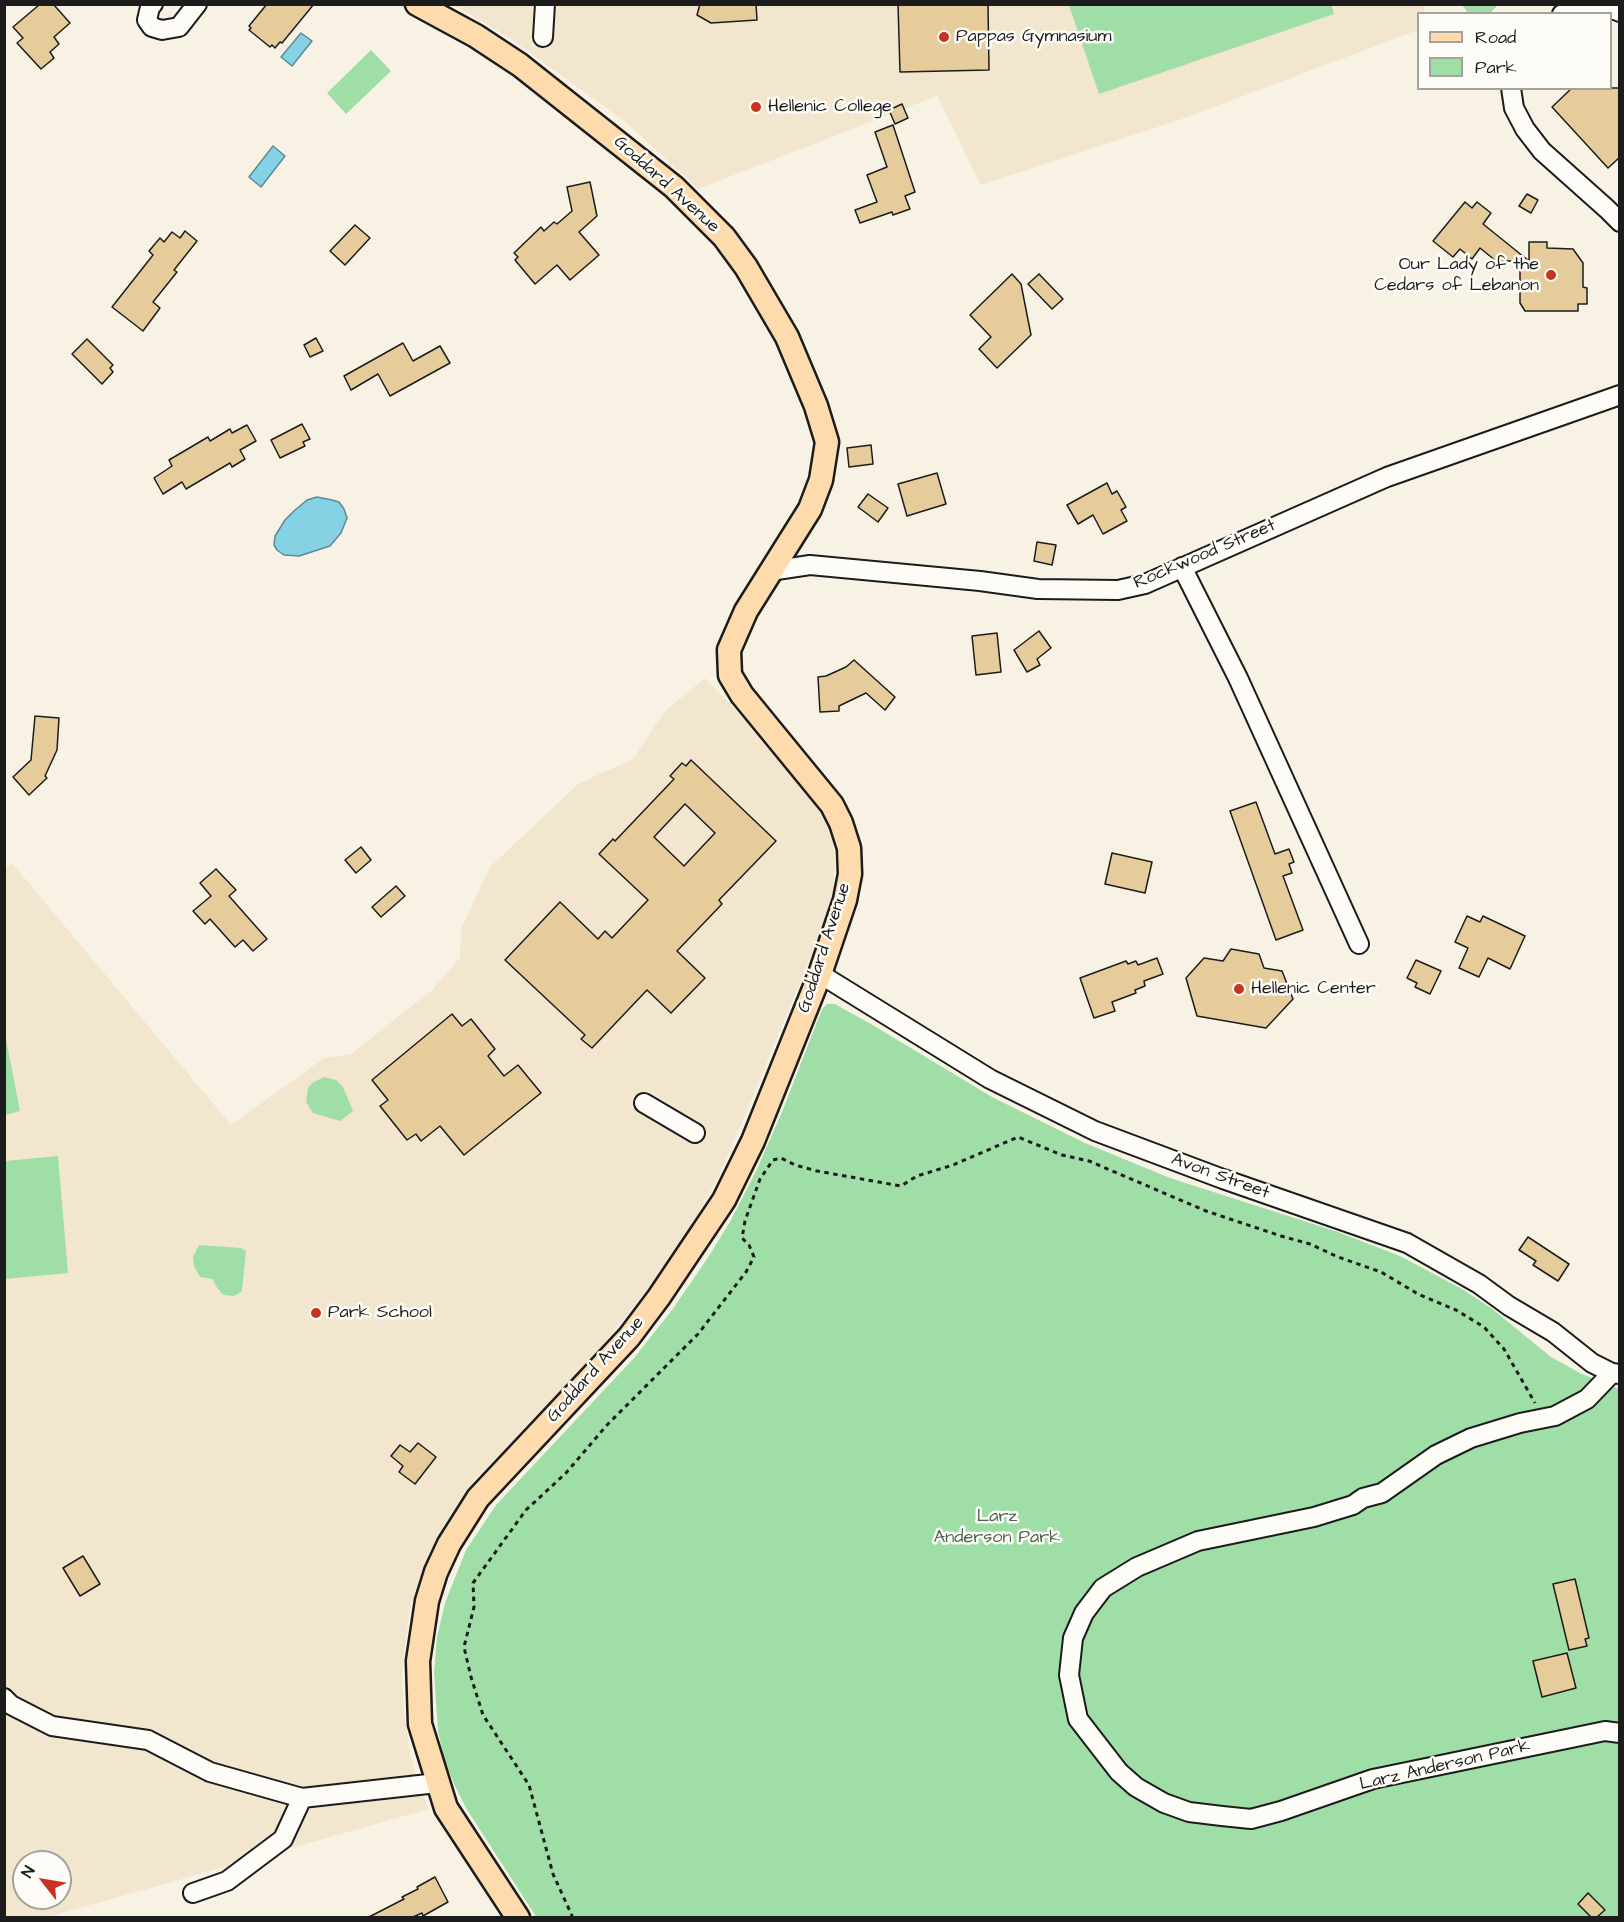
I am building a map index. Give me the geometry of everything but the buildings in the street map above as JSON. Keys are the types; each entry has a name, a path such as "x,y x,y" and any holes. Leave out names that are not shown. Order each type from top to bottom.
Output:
{"main road":[{"name":"Goddard Avenue","path":"417,4 476,36 511,59 674,187 717,230 746,267 787,337 816,406 827,442 821,480 810,509 746,611 729,650 730,675 742,695 832,806 841,823 849,848 850,874 845,900 820,974 753,1141 724,1200 659,1297 629,1337 478,1498 449,1544 436,1572 427,1601 418,1660 420,1724 446,1808 518,1917"}],"street":[{"path":"153,4 147,20 152,27 162,30 179,27 197,4"},
{"path":"543,37 545,4"},
{"path":"1569,12 1585,7 1609,8 1620,12"},
{"path":"1511,90 1514,108 1525,129 1542,151 1620,222"},
{"name":"Rockwood Street","path":"770,571 810,565 980,581 1038,589 1118,590 1144,584 1387,477 1620,395"},
{"path":"1182,567 1238,678 1359,944"},
{"name":"Avon Street","path":"820,974 990,1078 1095,1131 1223,1179 1407,1243 1479,1284 1509,1306 1553,1332 1592,1363 1616,1374"},
{"path":"644,1103 695,1133"},
{"name":"Larz Anderson Park","path":"1616,1374 1587,1399 1555,1416 1471,1438 1436,1455 1382,1493 1314,1517 1198,1541 1137,1567 1103,1588 1084,1613 1073,1638 1069,1675 1078,1719 1119,1773 1164,1803 1189,1812 1251,1819 1373,1779 1605,1731 1620,1733"},
{"path":"4,1698 11,1705 52,1726 148,1740 210,1772 302,1798 437,1783"},
{"path":"193,1893 227,1881 282,1839 302,1798"}],"path":[{"path":"573,1917 553,1874 528,1785 483,1715 471,1677 464,1647 474,1607 473,1583 526,1510 566,1473 607,1425 698,1334 746,1272 754,1257 749,1245 742,1238 746,1221 760,1179 773,1160 781,1158 795,1166 901,1186 916,1176 953,1165 1018,1137 1062,1155 1089,1161 1206,1211 1310,1244 1338,1257 1381,1272 1418,1294 1456,1310 1484,1328 1504,1349 1534,1399 1540,1419"}],"shaded area":[{"name":"Hellenic College","path":"1423,4 1425,12 1417,12 1417,30 1182,119 981,185 937,96 698,189 627,123 508,37 454,5"},
{"name":"Park School","path":"705,678 777,753 822,815 833,838 835,862 833,893 819,936 742,1123 694,1223 663,1270 594,1355 471,1484 448,1518 429,1554 409,1614 402,1673 404,1713 410,1753 429,1809 48,1917 5,1918 5,868 12,863 231,1125 324,1058 351,1054 432,990 460,958 461,929 490,867 578,784 633,759 664,712"}],"green space":[{"path":"1331,4 1334,14 1099,94 1069,5"},
{"path":"1462,5 1498,5 1491,12 1467,12"},
{"path":"371,50 391,71 346,114 327,93"},
{"name":"Larz Anderson Park","path":"827,1004 835,1004 992,1097 1085,1143 1170,1178 1335,1231 1400,1256 1462,1289 1491,1308 1551,1357 1580,1373 1619,1389 1619,1917 537,1918 466,1808 444,1758 438,1731 434,1673 437,1637 445,1603 466,1550 496,1505 634,1358 672,1310 707,1259 731,1220 757,1169 822,1009"},
{"path":"5,1034 20,1111 4,1115"},
{"path":"324,1077 336,1080 343,1087 353,1111 340,1121 313,1113 306,1102 308,1088 312,1083"},
{"path":"58,1156 68,1273 5,1279 5,1161"},
{"path":"199,1245 241,1248 246,1251 242,1291 234,1296 223,1295 213,1279 200,1277 194,1266 193,1257"}],"water":[{"path":"301,33 312,41 292,66 281,57"},
{"path":"273,146 285,156 261,187 249,177"},
{"path":"317,497 339,502 344,509 347,518 341,533 330,546 299,556 284,555 274,545 275,536 294,511 307,500"}],"place":[{"name":"Pappas Gymnasium","path":"944,37"},
{"name":"Hellenic College","path":"756,107"},
{"name":"Our Lady of the Cedars of Lebanon","path":"1551,275"},
{"name":"Hellenic Center","path":"1239,989"},
{"name":"Park School","path":"316,1313"}]}
